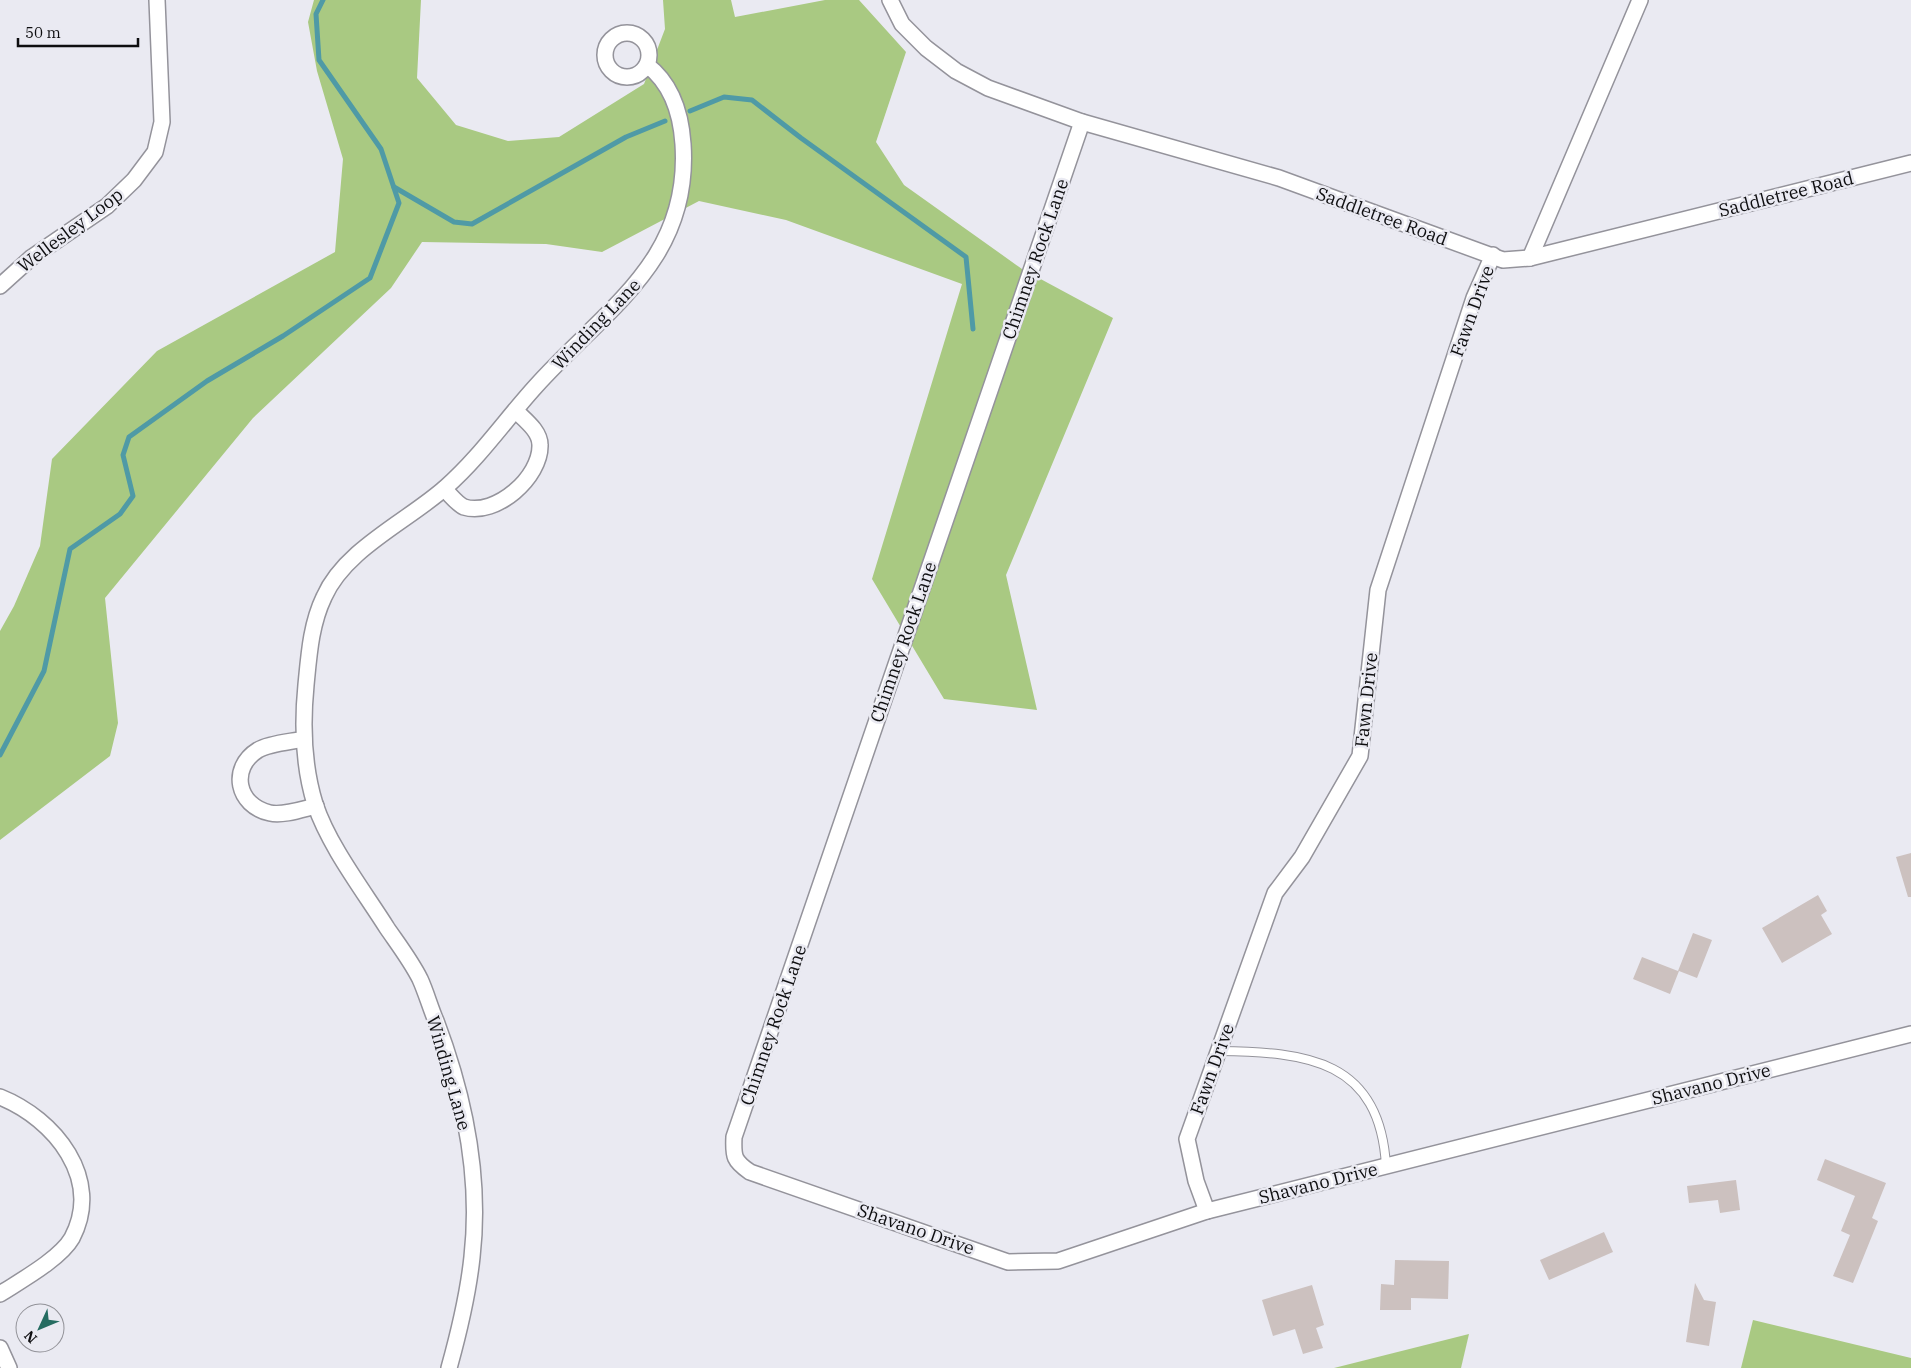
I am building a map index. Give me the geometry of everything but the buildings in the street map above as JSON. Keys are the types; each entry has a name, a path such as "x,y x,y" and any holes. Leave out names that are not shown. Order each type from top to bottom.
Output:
{"street":[{"name":"Wellesley Loop","path":"0,286 31,258 108,206 134,180 155,152 162,122 157,0"},
{"name":"Saddletree Road","path":"890,0 902,24 926,48 956,71 988,88 1082,122 1278,178 1503,260 1530,258 1911,162"},
{"path":"1530,258 1640,0"},
{"name":"Winding Lane","path":"448,1368 461,1322 472,1256 473,1190 466,1122 445,1047 420,979 329,834 316,806 307,770 303,716 314,622 325,594 339,571 357,555 444,489 471,463 535,387 632,289 659,252 678,210 684,167 682,129 670,90 660,75 647,65"},
{"name":"Chimney Rock Lane","path":"737,1163 733,1152 734,1137 1082,122"},
{"name":"Fawn Drive","path":"1207,1211 1196,1181 1187,1139 1275,893 1302,857 1360,756 1378,590 1474,298 1492,255"},
{"path":"444,489 463,506 482,509 499,502 519,486 535,467 540,444 532,426 516,411"},
{"path":"304,738 260,749 245,761 238,776 244,796 258,810 273,814 316,806"},
{"name":"Shavano Drive","path":"737,1163 750,1172 1008,1262 1058,1261 1207,1211 1911,1034"},
{"path":"0,1097 19,1105 44,1124 64,1145 81,1181 83,1207 71,1239 47,1263 0,1294"},
{"path":"0,1348 9,1368"}],"lane":[{"path":"1219,1051 1274,1052 1308,1058 1328,1066 1351,1082 1370,1102 1380,1122 1385,1143 1386,1166"}],"green space":[{"path":"314,0 421,0 417,78 456,125 508,141 559,137 644,84 665,29 663,0 731,0 735,17 825,0 859,0 906,52 876,142 904,185 1022,269 1113,318 1006,575 1037,710 944,699 872,579 962,284 786,220 699,201 602,252 546,244 422,242 391,288 253,418 105,598 118,723 110,756 0,840 0,631 14,606 40,546 52,459 157,351 335,252 343,159 317,71 308,22"},
{"path":"1753,1320 1911,1358 1911,1368 1741,1368"},
{"path":"1469,1334 1461,1368 1334,1368"}],"waterway":[{"path":"0,755 44,671 70,549 120,514 133,496 123,455 129,437 207,381 283,336 370,278 399,203 381,149 319,60 316,14 323,0"},
{"path":"690,111 724,97 752,100 801,138 966,257 973,329"},
{"path":"394,187 454,222 472,224 626,137 665,121"}]}
